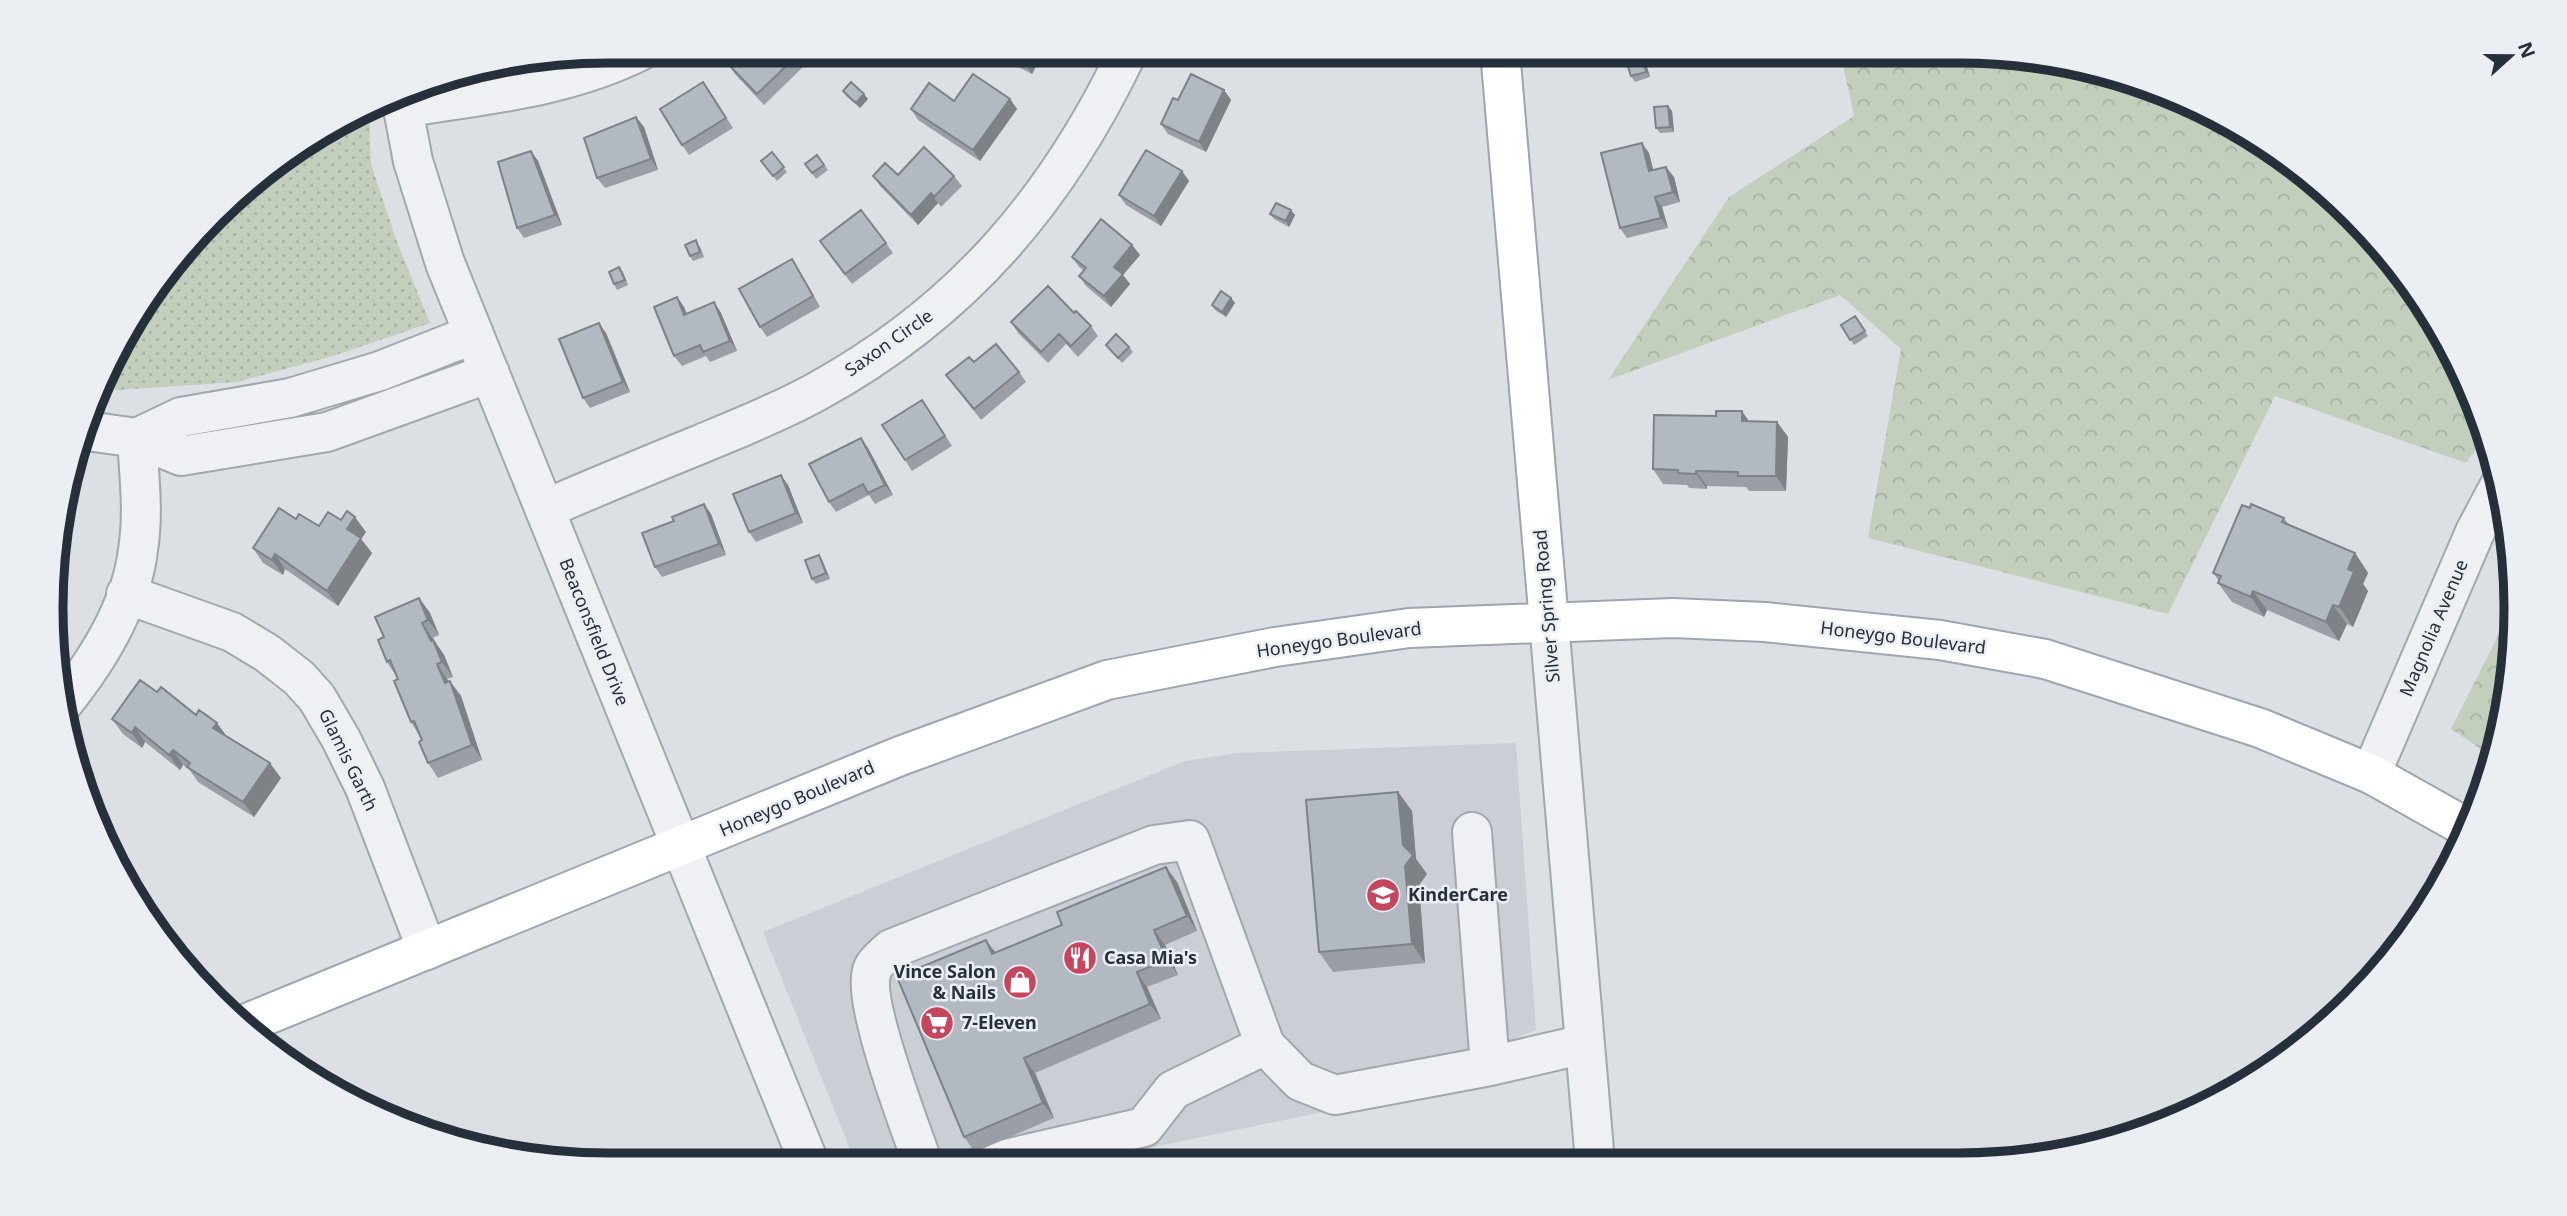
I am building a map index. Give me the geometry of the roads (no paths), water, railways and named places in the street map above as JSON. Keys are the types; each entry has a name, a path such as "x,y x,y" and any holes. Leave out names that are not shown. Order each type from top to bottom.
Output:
{"main road":[{"name":"Silver Spring Road","path":"1501,63 1549,622"},
{"name":"Honeygo Boulevard","path":"253,1021 900,756 1107,680 1275,647 1409,628 1672,618 1765,622 1940,640 2045,659 2260,728 2371,774 2460,824"}],"street":[{"path":"410,100 508,91 581,76 612,63"},
{"name":"Saxon Circle","path":"545,509 744,426 816,392 929,318 978,271 1051,185 1107,95 1122,63"},
{"name":"Beaconsfield Drive","path":"401,103 426,208 474,334 805,1153"},
{"path":"137,438 181,417 290,398 380,371 474,334"},
{"path":"92,432 137,438 181,456 327,432 490,373"},
{"path":"70,693 110,634 126,594 138,552 141,510 137,438"},
{"name":"Magnolia Avenue","path":"2371,774 2475,532 2493,498"},
{"name":"Glamis Garth","path":"126,594 232,632 267,653 299,678 317,698 365,788 427,950"},
{"name":"Silver Spring Road","path":"1549,622 1594,1153"},
{"path":"1472,832 1490,1066"},
{"path":"919,1153 878,1028 869,984 873,967 891,949 1154,845 1191,840 1265,1045 1300,1081 1335,1095 1490,1066 1585,1044"},
{"path":"1032,1153 1144,1127 1173,1090 1265,1045"}],"place":[{"name":"KinderCare","path":"1383,895"},
{"name":"Casa Mia's","path":"1080,958"},
{"name":"Vince Salon & Nails","path":"1020,982"},
{"name":"7-Eleven","path":"937,1023"}]}
